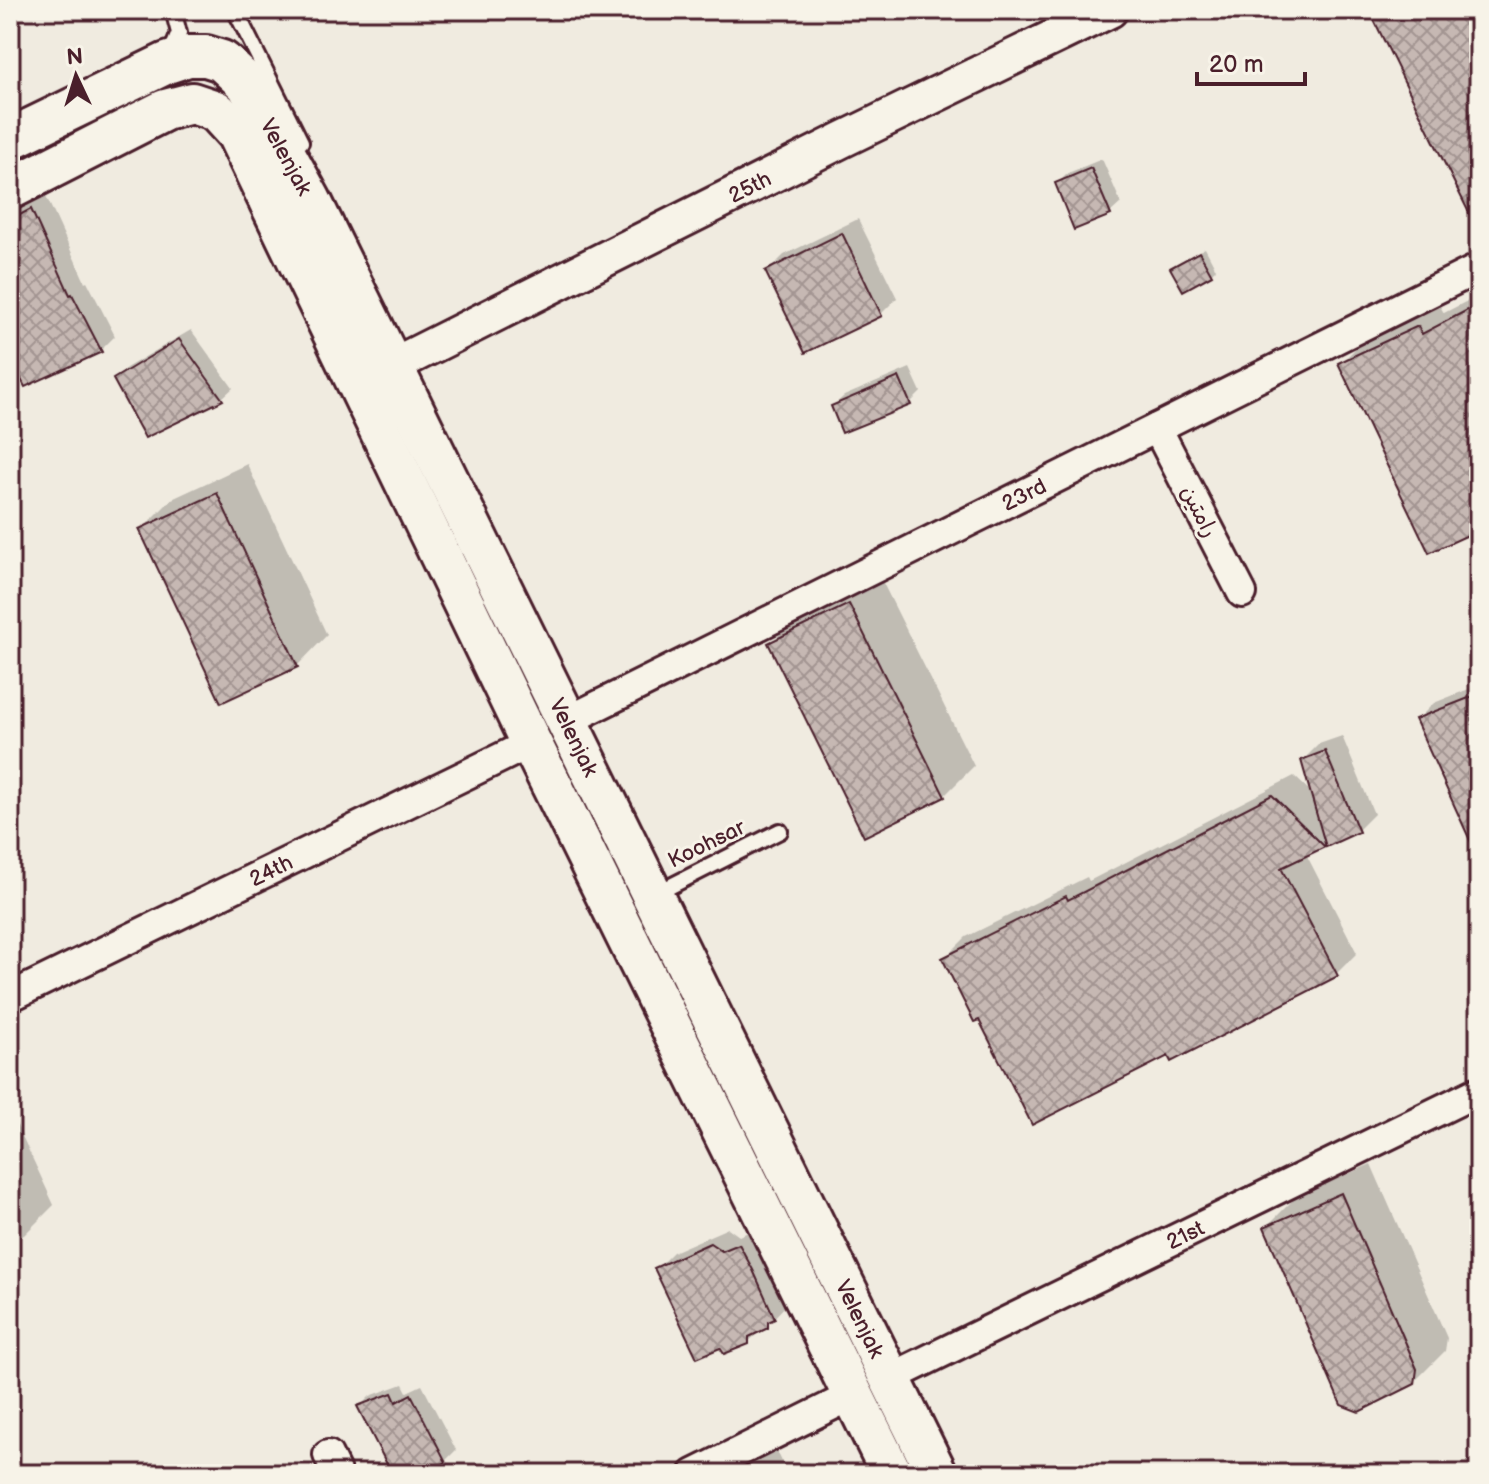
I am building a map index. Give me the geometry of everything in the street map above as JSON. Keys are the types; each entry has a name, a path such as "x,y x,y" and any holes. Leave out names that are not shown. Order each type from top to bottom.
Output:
{"main road":[{"name":"Velenjak","path":"10,139 167,63 188,56 206,56 222,61 247,84 387,342 567,721 937,1474"},
{"name":"Velenjak","path":"10,189 165,110 192,103 216,111 237,134 531,743 892,1474"},
{"path":"853,1395 890,1378"}],"street":[{"name":"25th","path":"387,342 842,140 1110,10"},
{"name":"23rd","path":"567,721 1479,268"},
{"name":"رامتین","path":"1157,428 1242,593"},
{"name":"24th","path":"10,997 531,743"},
{"name":"21st","path":"890,1378 1478,1094"},
{"path":"694,1474 853,1395"}],"lane":[{"path":"167,63 179,33 173,10"},
{"path":"235,10 310,160"},
{"name":"Koohsar","path":"652,895 780,831"}],"building":[{"path":"1369,10 1479,10 1479,233"},
{"path":"1091,168 1111,215 1074,230 1055,183"},
{"path":"31,209 70,295 102,352 25,387 10,358 10,220"},
{"path":"842,233 882,316 805,353 765,271"},
{"path":"1199,252 1212,275 1183,291 1170,268"},
{"path":"1479,304 1479,530 1429,553 1338,363 1418,326 1422,334"},
{"path":"179,339 223,400 145,438 113,379"},
{"path":"899,377 911,405 842,433 831,406"},
{"path":"217,493 298,667 221,703 139,529"},
{"path":"849,604 945,797 864,837 768,643"},
{"path":"1479,694 1479,860 1415,719"},
{"path":"1325,751 1359,832 1326,847 1301,760"},
{"path":"1272,795 1325,847 1281,868 1338,976 1171,1062 1168,1056 1032,1125 979,1020 974,1022 942,958 1066,896 1068,900"},
{"path":"1341,1193 1417,1369 1415,1384 1359,1412 1341,1405 1264,1227"},
{"path":"710,1243 722,1251 739,1244 775,1319 768,1322 768,1328 749,1337 749,1344 724,1354 720,1348 697,1358 654,1268"},
{"path":"392,1393 396,1402 411,1394 446,1462 426,1474 392,1474 357,1406"}]}
